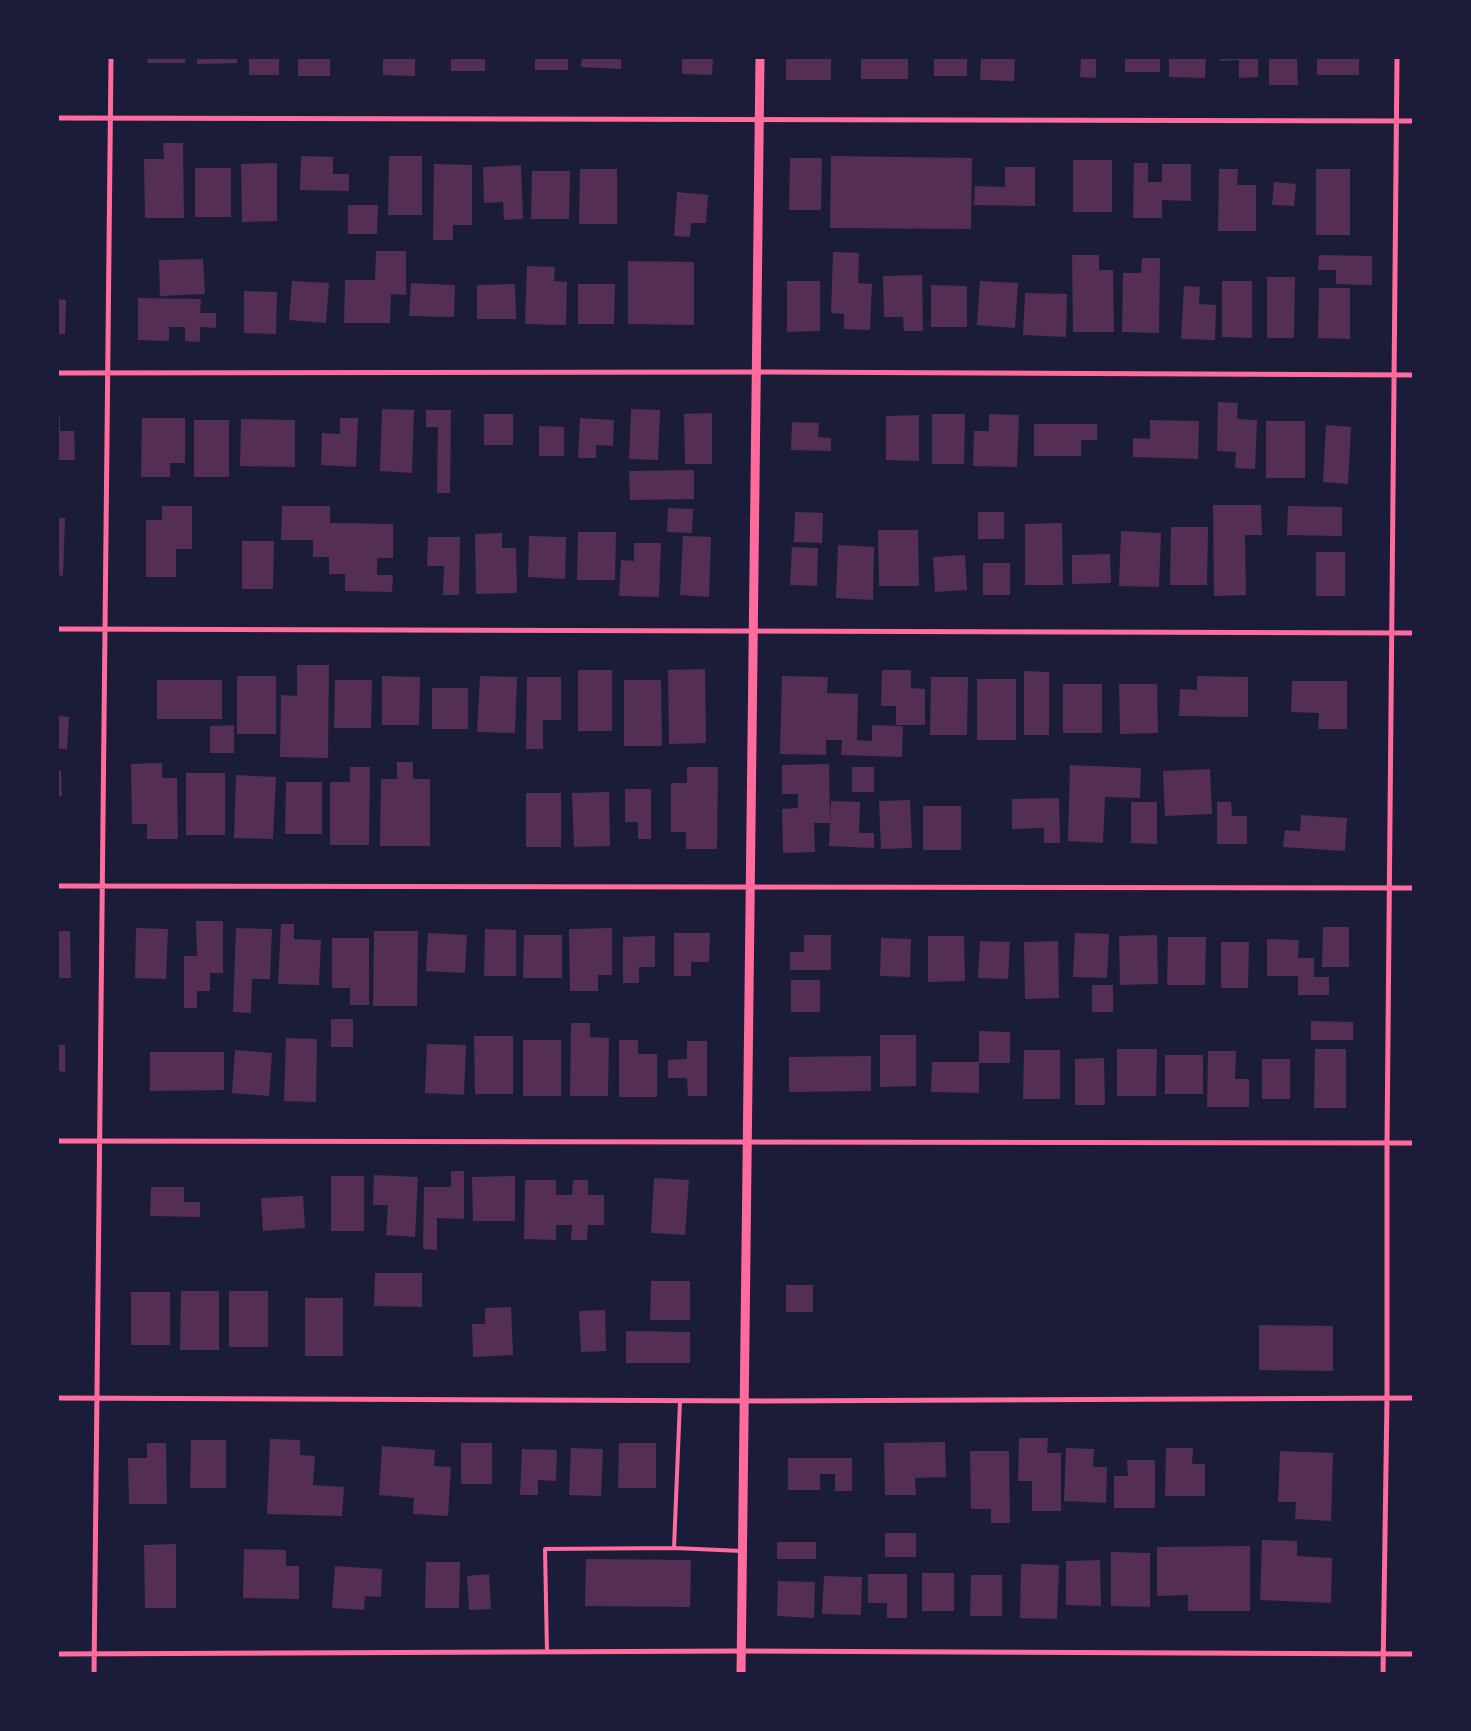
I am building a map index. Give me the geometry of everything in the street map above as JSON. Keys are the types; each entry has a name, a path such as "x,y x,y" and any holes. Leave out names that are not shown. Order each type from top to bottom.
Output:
{"street":[{"path":"94,1674 112,58"},
{"path":"741,1674 760,58"},
{"path":"1383,1674 1387,1398 1387,1143 1391,888 1391,633 1397,58"},
{"path":"58,118 1414,122"},
{"path":"58,372 1414,374"},
{"path":"58,629 1414,633"},
{"path":"58,886 1414,888"},
{"path":"58,1142 1414,1143"},
{"path":"58,1398 680,1401 1414,1398"},
{"path":"58,1654 741,1651 1414,1654"}],"lane":[{"path":"674,1548 680,1401"},
{"path":"547,1652 545,1549 674,1548 742,1551"}],"building":[{"path":"147,58 185,58 185,63 148,63"},
{"path":"197,58 237,58 237,63 197,64"},
{"path":"249,58 279,58 279,75 249,75"},
{"path":"298,58 330,58 330,76 298,76"},
{"path":"383,58 415,58 415,76 383,75"},
{"path":"451,58 485,58 485,71 451,71"},
{"path":"535,58 568,58 568,70 535,70"},
{"path":"582,58 621,58 621,69 581,67"},
{"path":"682,58 713,58 712,75 682,74"},
{"path":"786,58 831,58 831,80 786,80"},
{"path":"861,58 908,58 908,79 861,79"},
{"path":"934,58 967,58 967,76 934,76"},
{"path":"981,58 1015,58 1014,81 980,80"},
{"path":"1081,58 1096,58 1096,78 1080,77"},
{"path":"1125,58 1160,58 1160,72 1125,72"},
{"path":"1169,58 1206,58 1205,78 1169,77"},
{"path":"1220,58 1258,58 1258,77 1239,78 1239,60 1220,61"},
{"path":"1269,58 1297,58 1298,85 1269,85"},
{"path":"1317,58 1359,58 1359,75 1317,75"},
{"path":"163,143 183,143 184,218 145,218 144,159 164,159"},
{"path":"301,156 333,157 333,174 349,174 349,191 300,190"},
{"path":"389,156 422,156 422,215 388,215"},
{"path":"831,156 972,158 971,229 830,228"},
{"path":"790,158 822,158 821,210 789,210"},
{"path":"1073,160 1112,160 1112,212 1073,212"},
{"path":"277,163 277,221 242,222 241,164"},
{"path":"1134,163 1148,163 1148,182 1162,182 1162,164 1191,164 1191,201 1162,200 1162,218 1133,218"},
{"path":"434,164 472,165 472,225 453,225 453,240 433,240"},
{"path":"521,165 523,219 504,220 503,202 484,203 483,167"},
{"path":"1005,167 1035,167 1035,206 974,205 975,186 1005,187"},
{"path":"195,168 231,168 231,217 195,217"},
{"path":"580,169 617,169 617,224 579,224"},
{"path":"1219,169 1238,169 1237,185 1256,185 1256,231 1218,231"},
{"path":"1316,169 1350,169 1350,235 1316,235"},
{"path":"532,171 570,171 569,219 531,219"},
{"path":"1274,182 1296,184 1294,206 1272,205"},
{"path":"677,192 708,195 706,223 691,223 690,237 674,236"},
{"path":"348,205 378,205 377,234 348,234"},
{"path":"376,251 406,251 406,295 391,294 390,323 344,323 345,280 375,280"},
{"path":"833,252 859,253 858,283 872,284 870,330 844,329 844,314 831,313"},
{"path":"1072,255 1099,255 1099,270 1113,270 1114,332 1073,332"},
{"path":"1319,255 1372,256 1372,285 1336,284 1336,270 1318,270"},
{"path":"1142,258 1160,258 1159,333 1122,332 1123,273 1141,273"},
{"path":"203,259 205,294 160,296 159,260"},
{"path":"628,261 694,262 694,325 628,324"},
{"path":"527,266 555,267 554,281 567,282 566,325 525,324"},
{"path":"922,275 923,331 904,331 903,317 884,317 883,276"},
{"path":"1267,277 1295,277 1294,338 1267,338"},
{"path":"292,281 329,283 326,323 289,320"},
{"path":"787,281 820,281 820,331 787,332"},
{"path":"980,281 1018,283 1015,328 977,325"},
{"path":"1222,281 1252,281 1252,338 1222,337"},
{"path":"411,283 455,285 454,317 409,316"},
{"path":"515,284 516,319 477,319 477,285"},
{"path":"578,284 615,284 614,324 578,324"},
{"path":"931,285 967,286 967,327 931,327"},
{"path":"1184,286 1200,287 1199,304 1216,305 1215,340 1181,339"},
{"path":"1319,288 1350,288 1350,339 1318,338"},
{"path":"244,291 277,292 276,334 244,333"},
{"path":"1025,293 1067,294 1066,337 1023,335"},
{"path":"138,298 201,299 200,313 216,313 216,328 200,327 200,342 185,341 185,327 169,327 169,341 138,340"},
{"path":"58,299 66,300 65,334 58,334"},
{"path":"1218,402 1238,403 1237,419 1257,420 1255,469 1235,468 1236,452 1217,451"},
{"path":"382,409 414,410 412,473 380,471"},
{"path":"631,409 660,410 658,460 629,459"},
{"path":"426,410 451,410 450,493 437,493 438,427 426,427"},
{"path":"712,413 712,464 685,464 684,414"},
{"path":"484,414 513,414 513,445 484,445"},
{"path":"932,414 965,414 964,464 932,464"},
{"path":"989,414 1019,415 1017,467 973,466 974,431 989,431"},
{"path":"919,415 919,461 886,460 886,416"},
{"path":"58,417 60,417 60,431 74,431 75,460 58,460"},
{"path":"142,418 185,418 185,463 170,463 170,477 141,477"},
{"path":"340,418 358,418 356,467 321,465 322,433 340,434"},
{"path":"580,418 614,420 613,446 596,445 596,458 578,458"},
{"path":"241,419 295,420 295,467 240,466"},
{"path":"194,420 229,420 229,477 194,477"},
{"path":"1150,420 1199,421 1198,459 1133,457 1133,438 1150,439"},
{"path":"1266,421 1305,421 1305,478 1266,478"},
{"path":"792,422 819,423 818,437 831,438 831,451 791,450"},
{"path":"1034,424 1097,424 1097,440 1081,440 1081,456 1034,456"},
{"path":"1326,425 1351,427 1348,484 1323,482"},
{"path":"539,426 564,427 564,456 539,456"},
{"path":"694,470 694,499 630,500 629,471"},
{"path":"1213,505 1261,505 1262,535 1245,535 1246,595 1214,596"},
{"path":"162,506 192,506 192,549 176,549 176,577 146,577 146,520 162,520"},
{"path":"282,506 330,506 330,523 393,524 393,558 377,558 377,575 393,575 392,592 345,591 345,574 329,574 329,557 313,557 313,540 281,540"},
{"path":"1288,506 1342,507 1342,536 1287,535"},
{"path":"668,508 693,509 692,533 667,532"},
{"path":"795,512 823,513 822,543 794,542"},
{"path":"978,512 1004,512 1004,539 978,539"},
{"path":"58,518 65,518 63,576 58,575"},
{"path":"1062,523 1063,585 1025,585 1025,524"},
{"path":"1171,527 1208,527 1207,585 1170,585"},
{"path":"878,530 918,530 919,586 879,586"},
{"path":"1121,531 1161,533 1159,587 1119,586"},
{"path":"578,532 616,532 615,580 577,580"},
{"path":"502,533 502,548 516,548 517,593 476,594 475,534"},
{"path":"529,536 566,537 565,579 528,577"},
{"path":"683,536 711,537 709,597 680,595"},
{"path":"428,537 460,537 459,595 443,595 444,566 427,566"},
{"path":"242,541 274,541 273,589 242,589"},
{"path":"634,543 661,543 659,597 619,596 621,560 634,561"},
{"path":"838,545 874,547 873,600 836,598"},
{"path":"792,547 818,548 817,586 790,585"},
{"path":"1316,552 1345,552 1345,596 1316,596"},
{"path":"1110,554 1111,583 1072,584 1072,555"},
{"path":"965,555 967,590 935,592 933,557"},
{"path":"983,563 1010,563 1010,595 983,595"},
{"path":"297,665 329,665 328,758 280,757 281,695 297,696"},
{"path":"705,669 706,743 669,744 668,670"},
{"path":"578,670 612,670 612,731 578,731"},
{"path":"882,670 911,670 911,688 925,689 925,725 896,725 896,706 881,706"},
{"path":"1024,671 1049,672 1049,735 1024,735"},
{"path":"237,676 276,676 276,734 237,734"},
{"path":"382,676 420,677 419,725 382,725"},
{"path":"480,676 517,677 515,733 477,732"},
{"path":"782,676 828,677 827,693 858,694 857,740 872,741 872,725 903,726 902,757 841,755 842,740 826,740 826,755 780,754"},
{"path":"1197,676 1248,677 1248,717 1179,716 1180,689 1197,690"},
{"path":"527,677 561,677 561,720 543,720 543,749 526,749"},
{"path":"931,677 968,677 967,735 930,735"},
{"path":"977,679 1016,679 1016,740 977,740"},
{"path":"157,680 222,680 222,719 157,719"},
{"path":"335,680 372,680 371,728 334,728"},
{"path":"624,680 661,680 662,746 624,746"},
{"path":"1292,681 1347,681 1347,729 1318,729 1319,713 1291,712"},
{"path":"1063,684 1102,684 1102,733 1063,733"},
{"path":"1119,684 1157,684 1158,733 1120,734"},
{"path":"432,688 468,688 468,729 432,729"},
{"path":"58,716 69,717 67,749 58,749"},
{"path":"234,725 234,753 210,753 210,726"},
{"path":"397,762 413,762 413,779 430,779 430,846 380,846 381,779 397,779"},
{"path":"162,763 162,778 177,778 178,839 147,839 147,824 132,824 131,764"},
{"path":"829,764 830,820 831,801 860,802 859,833 874,833 874,848 829,846 830,823 814,823 815,852 783,853 782,809 798,808 798,794 782,794 782,765"},
{"path":"1070,765 1141,768 1140,798 1105,797 1103,843 1068,841"},
{"path":"350,767 370,767 369,845 330,845 330,782 350,782"},
{"path":"687,767 718,767 717,849 686,849 686,832 671,832 671,783 687,783"},
{"path":"852,767 874,767 874,792 852,792"},
{"path":"1210,769 1212,814 1165,816 1163,771"},
{"path":"61,770 62,796 58,797 58,771"},
{"path":"186,773 225,773 225,835 186,835"},
{"path":"236,775 276,777 273,839 234,838"},
{"path":"286,782 322,782 322,834 285,834"},
{"path":"625,789 651,789 651,839 638,839 638,822 625,822"},
{"path":"609,792 610,846 574,847 572,793"},
{"path":"526,793 561,793 561,847 526,847"},
{"path":"1059,798 1060,843 1044,843 1044,828 1012,829 1012,799"},
{"path":"910,800 912,848 881,849 879,801"},
{"path":"1131,802 1157,802 1157,844 1131,843"},
{"path":"1217,802 1231,802 1232,816 1247,816 1247,844 1217,844"},
{"path":"923,806 961,806 961,850 923,850"},
{"path":"1301,815 1347,818 1345,851 1283,847 1285,830 1300,831"},
{"path":"196,921 223,921 223,973 210,973 210,991 197,991 197,1008 184,1008 184,956 197,956"},
{"path":"281,924 294,924 294,939 321,940 319,985 278,984"},
{"path":"1323,927 1349,927 1349,967 1322,967"},
{"path":"136,928 168,929 166,979 135,978"},
{"path":"236,928 272,929 270,979 252,979 251,1013 233,1012"},
{"path":"612,928 612,975 598,975 598,991 570,991 569,929"},
{"path":"485,929 516,930 516,976 484,976"},
{"path":"58,931 70,931 71,978 58,978"},
{"path":"374,931 418,931 417,1006 373,1006"},
{"path":"428,933 467,935 465,973 426,971"},
{"path":"674,933 710,933 709,962 691,962 691,976 674,976"},
{"path":"1075,933 1109,934 1107,978 1073,977"},
{"path":"524,935 562,935 562,978 523,978"},
{"path":"804,935 831,935 831,970 790,970 790,952 804,952"},
{"path":"1157,935 1158,984 1120,985 1119,936"},
{"path":"655,936 655,967 639,967 639,983 623,983 623,937"},
{"path":"928,936 964,936 965,981 928,982"},
{"path":"1168,937 1206,937 1205,985 1167,985"},
{"path":"332,938 369,938 369,1005 350,1005 350,988 332,988"},
{"path":"881,938 911,939 910,977 880,976"},
{"path":"1267,939 1299,940 1298,958 1314,958 1314,977 1329,977 1329,995 1298,995 1298,976 1267,976"},
{"path":"980,941 1010,942 1008,979 978,978"},
{"path":"1058,941 1059,998 1025,999 1024,942"},
{"path":"1221,942 1249,942 1248,988 1221,988"},
{"path":"791,980 820,980 820,1012 791,1012"},
{"path":"1092,985 1113,985 1113,1012 1092,1012"},
{"path":"331,1019 353,1019 353,1047 331,1047"},
{"path":"1311,1021 1353,1022 1353,1040 1311,1040"},
{"path":"571,1023 590,1023 590,1037 609,1038 608,1096 570,1096"},
{"path":"979,1031 1010,1032 1010,1063 979,1063"},
{"path":"880,1035 916,1035 916,1086 880,1087"},
{"path":"474,1036 513,1036 513,1094 475,1094"},
{"path":"286,1038 317,1039 316,1102 284,1101"},
{"path":"523,1040 561,1040 561,1096 523,1096"},
{"path":"619,1040 638,1040 638,1054 657,1054 657,1097 619,1097"},
{"path":"687,1041 707,1041 707,1096 688,1096 687,1078 668,1078 668,1060 687,1059"},
{"path":"427,1044 466,1045 464,1095 425,1093"},
{"path":"58,1045 65,1045 65,1072 58,1071"},
{"path":"1117,1049 1157,1049 1156,1096 1117,1096"},
{"path":"1315,1049 1346,1049 1346,1108 1314,1108"},
{"path":"235,1050 272,1053 269,1096 232,1093"},
{"path":"1024,1050 1060,1050 1060,1099 1023,1099"},
{"path":"1208,1051 1236,1051 1235,1079 1249,1079 1249,1107 1207,1107"},
{"path":"150,1052 224,1052 224,1090 150,1091"},
{"path":"1165,1055 1203,1055 1203,1094 1165,1094"},
{"path":"871,1056 871,1091 789,1092 789,1057"},
{"path":"1104,1058 1105,1105 1075,1105 1075,1059"},
{"path":"1262,1059 1290,1059 1290,1099 1262,1099"},
{"path":"932,1062 979,1062 979,1093 931,1092"},
{"path":"451,1171 464,1171 464,1219 437,1218 437,1250 423,1249 424,1187 451,1187"},
{"path":"374,1175 418,1177 415,1237 386,1235 388,1205 373,1205"},
{"path":"331,1176 364,1176 364,1231 331,1231"},
{"path":"515,1176 515,1221 473,1221 472,1177"},
{"path":"654,1178 689,1180 685,1235 651,1233"},
{"path":"525,1180 556,1180 556,1195 572,1195 573,1180 588,1180 588,1195 604,1195 604,1225 588,1225 587,1240 571,1240 572,1225 556,1225 556,1240 524,1239"},
{"path":"151,1187 184,1187 184,1202 200,1202 200,1217 150,1216"},
{"path":"303,1196 305,1228 263,1231 261,1198"},
{"path":"375,1273 422,1273 422,1307 374,1306"},
{"path":"651,1281 690,1281 690,1320 650,1320"},
{"path":"786,1285 813,1285 813,1312 786,1312"},
{"path":"181,1291 219,1291 219,1350 180,1350"},
{"path":"229,1291 268,1291 268,1347 229,1347"},
{"path":"131,1292 170,1292 170,1345 131,1345"},
{"path":"305,1298 343,1298 343,1356 305,1356"},
{"path":"511,1307 513,1355 473,1357 472,1324 485,1324 485,1308"},
{"path":"605,1310 606,1351 581,1352 579,1311"},
{"path":"1259,1325 1333,1326 1333,1371 1259,1370"},
{"path":"626,1331 690,1332 690,1363 626,1363"},
{"path":"1019,1438 1048,1438 1047,1453 1061,1453 1061,1511 1032,1511 1032,1481 1018,1481"},
{"path":"270,1439 300,1440 300,1455 315,1456 313,1485 344,1487 342,1516 267,1514"},
{"path":"191,1440 226,1440 226,1488 190,1488"},
{"path":"945,1442 946,1477 915,1478 916,1495 885,1495 884,1443"},
{"path":"147,1443 166,1443 167,1504 129,1504 128,1458 147,1458"},
{"path":"461,1443 492,1443 492,1484 461,1484"},
{"path":"619,1443 656,1443 656,1488 618,1488"},
{"path":"382,1446 435,1450 434,1466 451,1467 448,1516 413,1514 414,1498 379,1495"},
{"path":"571,1448 603,1449 601,1496 569,1495"},
{"path":"1066,1448 1094,1449 1093,1467 1107,1467 1106,1503 1064,1501"},
{"path":"1166,1448 1193,1448 1192,1464 1205,1464 1205,1496 1165,1496"},
{"path":"522,1449 557,1450 556,1481 538,1480 538,1495 520,1495"},
{"path":"970,1451 1009,1451 1010,1523 991,1523 991,1509 971,1509"},
{"path":"1280,1451 1333,1453 1331,1521 1295,1519 1296,1502 1278,1502"},
{"path":"788,1458 852,1458 852,1491 835,1491 835,1474 820,1474 820,1490 788,1490"},
{"path":"1127,1460 1155,1460 1155,1508 1114,1508 1114,1476 1128,1476"},
{"path":"885,1533 916,1533 916,1557 885,1557"},
{"path":"1262,1540 1297,1541 1297,1556 1332,1558 1331,1603 1260,1600"},
{"path":"777,1542 816,1542 816,1559 777,1559"},
{"path":"176,1544 176,1608 145,1608 144,1545"},
{"path":"1250,1546 1250,1611 1188,1611 1188,1595 1157,1596 1157,1547"},
{"path":"244,1549 286,1550 286,1566 299,1566 299,1599 243,1598"},
{"path":"1111,1552 1150,1553 1150,1607 1111,1606"},
{"path":"586,1559 691,1560 690,1607 585,1606"},
{"path":"1100,1560 1101,1606 1066,1605 1066,1561"},
{"path":"426,1562 460,1562 459,1608 425,1608"},
{"path":"1021,1564 1059,1565 1057,1619 1020,1618"},
{"path":"335,1566 382,1569 381,1597 365,1596 364,1610 332,1608"},
{"path":"922,1573 954,1573 954,1611 922,1611"},
{"path":"489,1574 491,1609 469,1610 467,1576"},
{"path":"868,1574 907,1574 907,1618 887,1618 887,1603 868,1603"},
{"path":"971,1575 1002,1575 1002,1616 970,1616"},
{"path":"824,1576 862,1577 861,1615 822,1614"},
{"path":"778,1581 815,1582 814,1618 777,1616"}]}
